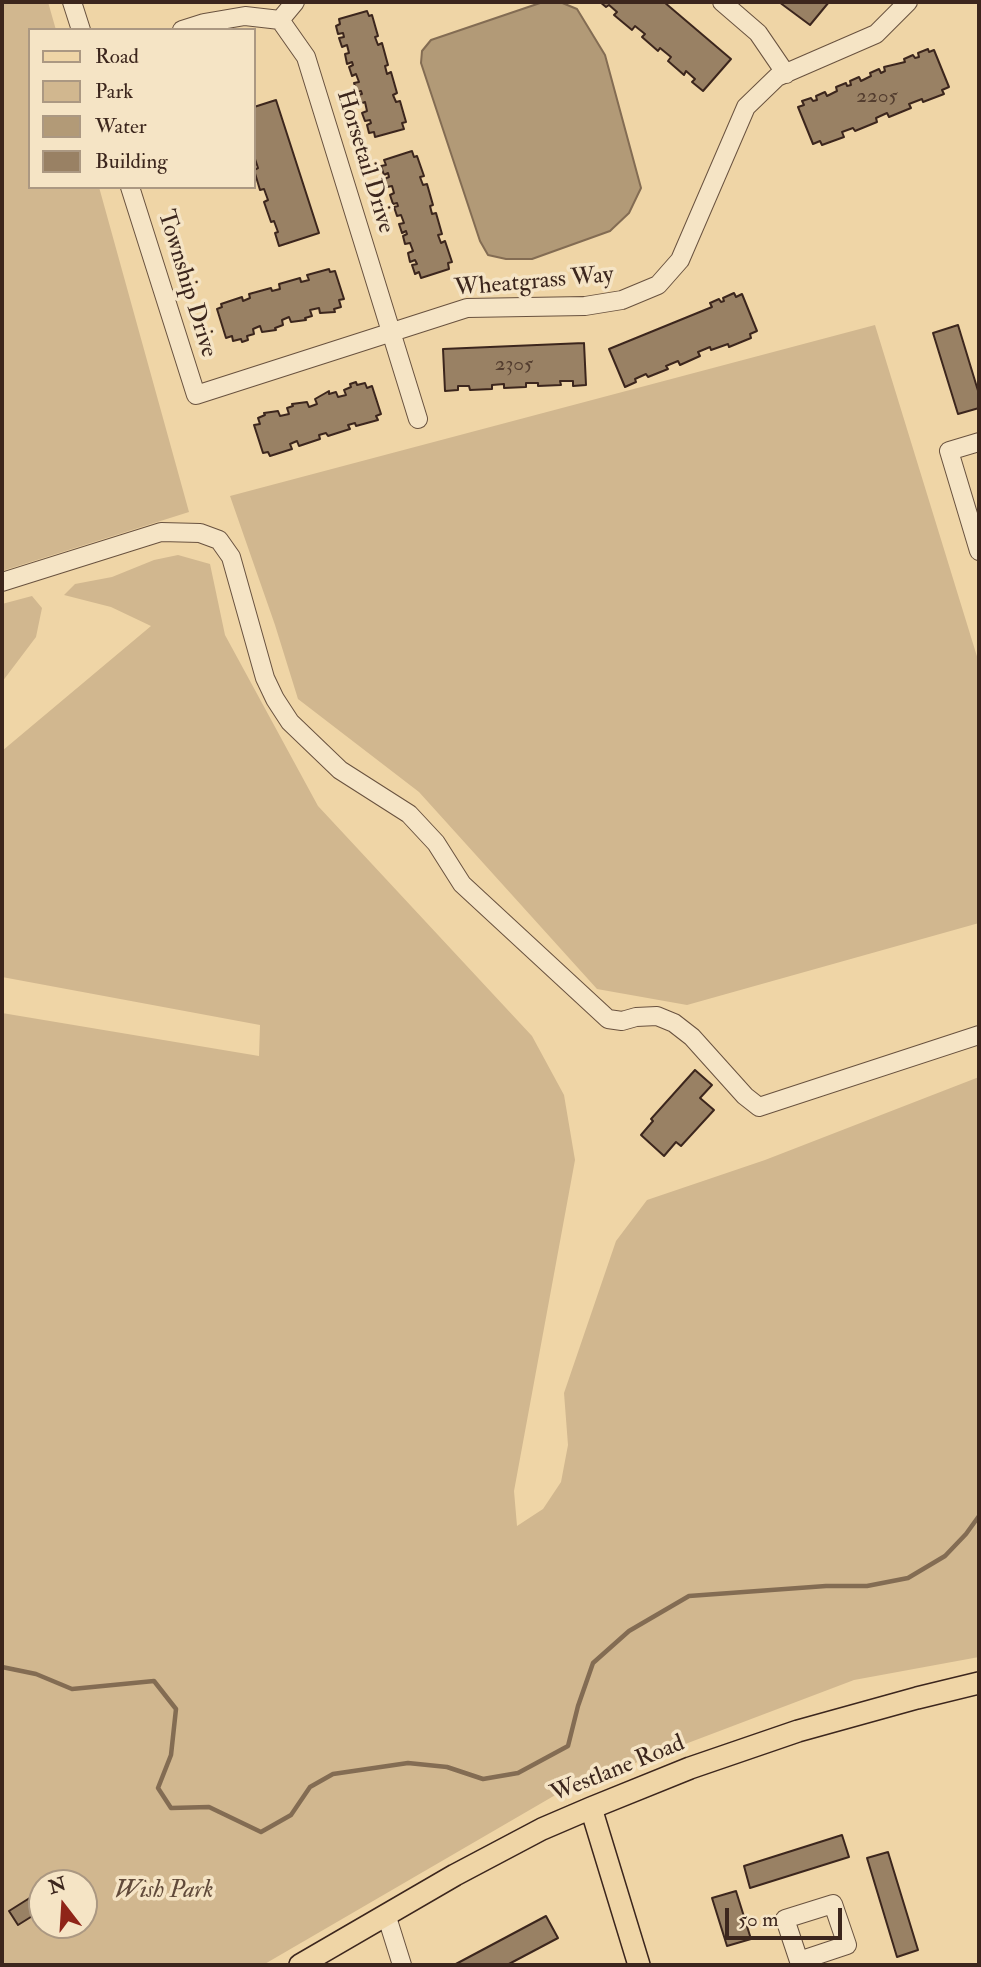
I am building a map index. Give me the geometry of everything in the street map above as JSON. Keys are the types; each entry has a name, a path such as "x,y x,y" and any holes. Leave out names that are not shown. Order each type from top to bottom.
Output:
{"main road":[{"name":"Westlane Road","path":"300,1965 386,1914 542,1829 591,1808 690,1768 798,1731 979,1683"},
{"path":"591,1808 639,1965"}],"street":[{"path":"72,2 79,28"},
{"path":"188,28 245,16 280,20 295,2"},
{"path":"722,2 758,33 786,74"},
{"name":"Wheatgrass Way","path":"195,395 467,308 585,306 622,300 658,285 680,260 746,107 777,77 876,34 908,2"},
{"name":"Horsetail Drive","path":"280,20 306,57 418,419"},
{"name":"Township Drive","path":"131,189 195,395"},
{"path":"979,442 949,451 979,551"},
{"path":"2,582 161,532 200,533 219,540 232,557 265,678 275,699 299,731 340,770 416,821 436,843 462,884 608,1019 622,1021 657,1016 674,1023 692,1037 720,1070 759,1107 979,1035"},
{"path":"386,1914 402,1965"}],"green space":[{"path":"2,2 48,2 55,28 28,28 28,189 100,189 189,512 2,571"},
{"path":"875,325 979,663 979,923 687,1005 597,989 419,792 298,699 230,496"},
{"name":"Wish Park","path":"178,555 210,564 225,635 318,806 532,1036 564,1095 575,1160 514,1491 517,1526 543,1509 561,1482 568,1445 564,1393 616,1241 647,1200 765,1160 979,1077 979,1657 854,1680 564,1790 263,1965 2,1965 2,1013 259,1056 260,1025 2,977 2,751 151,626 111,607 64,595 75,584 112,577 154,560"},
{"path":"32,596 42,608 36,637 2,682 2,604"}],"water":[{"path":"543,2 560,2 577,9 605,55 641,188 629,213 610,231 532,259 506,259 488,255 480,241 421,63 422,51 431,40"}],"building":[{"path":"600,2 664,2 731,59 703,91 692,82 695,79 686,71 684,75 668,61 671,57 660,48 658,51 642,37 645,34 635,26 632,30 614,15 617,12 609,5 606,7"},
{"path":"779,2 829,2 810,25"},
{"path":"367,11 369,16 372,15 378,45 382,43 388,65 385,66 387,74 391,72 397,93 393,95 396,102 400,101 406,122 402,123 404,129 375,137 374,132 369,133 367,125 371,123 370,120 365,121 362,113 367,111 365,102 360,104 357,95 362,94 361,91 357,92 354,83 359,82 356,74 352,76 349,67 353,65 352,62 347,64 347,45 342,47 339,38 344,37 343,33 338,34 336,26 340,24 339,19"},
{"path":"928,49 929,52 934,50 949,87 942,90 944,94 909,104 911,108 889,117 887,113 876,118 877,122 855,131 853,128 842,132 844,137 822,145 820,141 813,144 798,107 804,105 802,101 811,98 813,101 817,100 816,96 825,92 827,96 837,91 836,87 846,83 847,86 851,85 850,81 859,77 861,81 879,69 881,73 885,71 884,67 905,62 904,59 913,55 915,58 919,57 918,53"},
{"path":"276,100 319,233 279,246 275,233 278,232 274,221 271,222 264,202 268,200 264,189 260,190 256,177 256,106"},
{"path":"412,151 414,157 417,156 424,176 420,177 423,185 427,184 433,205 430,206 432,214 436,213 442,234 438,235 441,243 445,241 452,262 448,263 449,269 421,278 419,272 415,274 412,265 417,264 415,260 410,262 408,253 413,251 410,243 405,244 403,236 407,234 406,231 402,233 399,224 404,223 401,215 397,216 394,207 398,206 397,203 393,204 390,195 394,193 392,186 387,187 384,179 389,177 388,173 384,175 381,166 386,165 384,160"},
{"path":"329,269 330,272 335,271 344,299 339,300 341,307 334,309 335,312 320,313 319,308 310,310 312,316 305,318 306,320 291,322 289,317 282,320 283,325 275,328 276,330 262,332 260,326 253,329 254,334 247,336 248,340 242,342 241,339 233,341 232,336 226,338 217,309 222,307 221,304 242,297 243,301 250,298 249,294 271,288 272,291 280,289 279,284 300,278 301,282 309,280 307,275"},
{"path":"734,293 736,297 742,294 757,331 750,334 751,338 729,347 728,344 711,350 710,347 698,352 700,356 680,365 678,361 666,366 668,369 648,377 646,374 625,387 609,349 712,307 710,303 719,299 724,301 723,298"},
{"path":"958,325 979,394 979,408 958,414 933,333"},
{"path":"584,343 586,385 573,386 573,381 560,381 561,385 538,386 538,383 526,383 526,387 504,388 504,384 492,385 492,389 470,390 469,386 458,386 458,390 445,391 443,349"},
{"path":"356,382 357,385 365,383 367,388 372,386 381,414 376,416 378,420 356,426 355,423 348,425 350,429 328,436 326,433 319,435 320,439 299,446 297,441 290,444 292,449 270,456 268,452 263,453 254,425 260,424 258,418 265,415 264,413 278,411 280,416 289,414 287,408 293,406 292,404 307,402 309,407 317,404 315,399 329,391 329,394 336,392 338,397 346,395 344,390"},
{"path":"695,1070 712,1085 700,1098 714,1110 681,1146 676,1142 664,1156 641,1135 653,1121 651,1119"},
{"path":"842,1835 849,1857 750,1888 744,1866"},
{"path":"888,1852 918,1950 897,1957 867,1858"},
{"path":"736,1891 751,1939 727,1946 712,1898"},
{"path":"28,1899 28,1919 18,1925 9,1911"},
{"path":"546,1916 558,1938 507,1965 454,1965"}],"waterway":[{"path":"2,1667 36,1674 72,1689 154,1681 176,1709 171,1755 158,1788 171,1808 209,1807 261,1832 291,1815 310,1787 333,1774 408,1763 447,1767 483,1779 518,1773 568,1746 593,1663 629,1631 689,1596 826,1586 867,1586 908,1578 945,1556 979,1516"}]}
